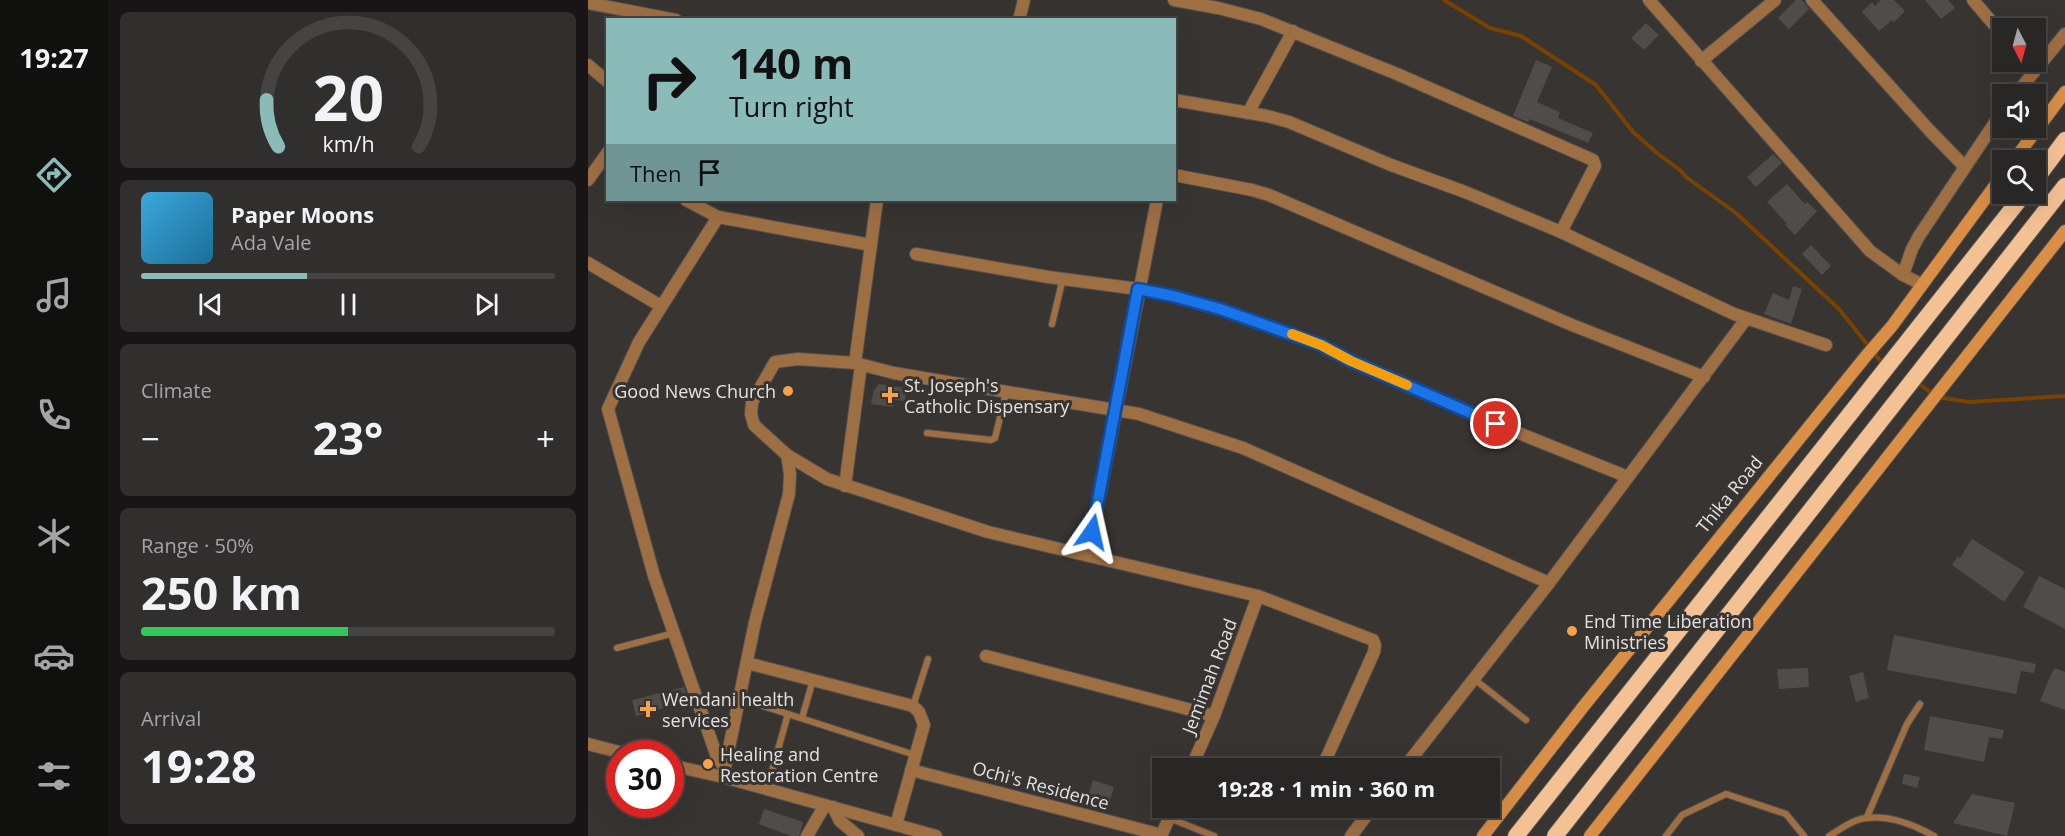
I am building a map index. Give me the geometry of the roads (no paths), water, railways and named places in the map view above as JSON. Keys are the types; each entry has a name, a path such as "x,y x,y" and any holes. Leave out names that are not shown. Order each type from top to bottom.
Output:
{"highway":[{"path":"2046,166 2065,140"},
{"path":"1556,836 1704,644 2065,186"},
{"path":"1516,836 2016,204"}],"main road":[{"path":"2022,150 2065,93"},
{"name":"Thika Road","path":"1483,836 1620,661 1892,326 1992,189"},
{"path":"1590,836 2065,231"}],"street":[{"path":"1020,18 1024,0"},
{"path":"1174,0 1262,19 1593,160 1595,166 1562,232"},
{"path":"1649,0 1870,252 1903,275 1921,284"},
{"path":"1701,61 1775,0"},
{"path":"1812,0 1930,131 1965,166"},
{"path":"1973,0 1992,22"},
{"path":"588,3 666,18"},
{"path":"1248,112 1293,31"},
{"path":"2046,51 2065,34"},
{"path":"588,65 606,80"},
{"path":"1176,103 1248,112 1289,122 1562,232 1746,319 1826,345"},
{"path":"1903,275 1919,236 1992,127"},
{"path":"588,180 606,155"},
{"path":"1176,175 1269,195 1572,325 1704,377"},
{"path":"688,201 718,217 871,245"},
{"path":"845,486 878,201"},
{"path":"1088,555 1157,201"},
{"path":"718,217 639,342 608,409 654,576 724,772"},
{"path":"916,254 1063,279 1138,289 1220,309 1321,345 1351,361 1505,428 1628,477"},
{"path":"588,262 661,306"},
{"path":"1412,758 1550,583 1746,319"},
{"path":"1326,758 1374,652 1373,640 1258,597 988,532 827,479 787,455 754,425 751,414 752,402 768,371 775,362 786,360 858,364 1006,393 1139,414 1173,423 1243,447 1550,583"},
{"path":"724,772 765,583 789,494 790,474 787,455"},
{"name":"Jemimah Road","path":"1195,758 1214,716 1258,597"},
{"path":"986,656 1214,716"},
{"path":"747,663 913,706 919,712 924,725 896,825"},
{"path":"588,744 606,749"},
{"path":"684,767 724,772 767,789 936,836"},
{"name":"Ochi's Residence","path":"911,770 1161,835"},
{"path":"807,836 829,806"},
{"path":"829,806 840,821 858,836"},
{"path":"1161,835 1169,818"},
{"path":"1351,836 1365,818"}],"lane":[{"path":"1052,324 1063,279"},
{"path":"927,433 991,440 996,438 1006,393"},
{"path":"616,648 674,633"},
{"path":"913,706 928,659"},
{"path":"1474,679 1526,720"},
{"path":"802,718 813,680"},
{"path":"760,705 915,755"},
{"path":"1867,817 1907,724 1920,705"},
{"path":"767,789 788,714"},
{"path":"1666,836 1682,815 1726,794 1786,814 1804,836"},
{"path":"1829,836 1854,821 1867,817 1897,820 1921,828 1934,836"},
{"path":"1180,818 1214,836"}],"waterway":[{"path":"1444,0 1490,28 1521,36 1596,85 1633,132 1686,177 1736,213 1839,309 1882,363"},
{"path":"1922,386 1937,397 1969,402 2065,396"}],"place":[{"name":"Good News Church","path":"788,391"},
{"name":"St. Joseph's Catholic Dispensary","path":"890,395"},
{"name":"End Time Liberation Ministries","path":"1572,631"},
{"name":"Wendani health services","path":"648,709"},
{"name":"Healing and Restoration Centre","path":"708,764"}]}
